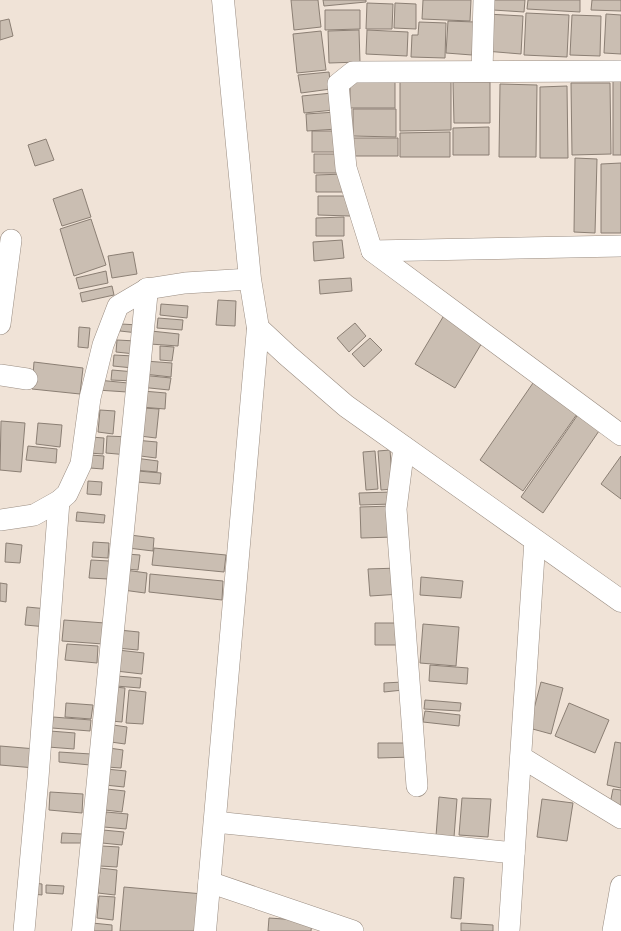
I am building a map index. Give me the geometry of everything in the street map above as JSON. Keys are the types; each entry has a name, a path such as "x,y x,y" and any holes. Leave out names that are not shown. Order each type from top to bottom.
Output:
{"street":[{"path":"205,931 258,328 250,279 223,0"},
{"path":"482,71 484,0"},
{"path":"621,71 353,72 338,84 346,168 372,251 621,435"},
{"path":"0,324 11,240"},
{"path":"372,251 621,246"},
{"path":"0,520 34,515 59,502 67,494 81,464 90,398 103,345 118,306 148,289 185,283 250,279"},
{"path":"82,931 148,289"},
{"path":"258,328 346,406 621,601"},
{"path":"0,375 27,379"},
{"path":"404,447 396,509 417,786"},
{"path":"24,931 38,778 59,502"},
{"path":"509,931 535,540"},
{"path":"521,757 621,818"},
{"path":"215,822 514,853"},
{"path":"209,882 353,931"},
{"path":"613,931 621,886"}],"building":[{"path":"291,0 318,0 321,27 294,30"},
{"path":"323,0 366,0 366,2 324,6"},
{"path":"423,0 471,0 470,21 422,19"},
{"path":"494,0 525,0 524,12 493,10"},
{"path":"528,0 580,0 580,12 527,9"},
{"path":"592,0 621,0 621,11 591,10"},
{"path":"367,3 393,4 392,29 366,29"},
{"path":"395,3 416,4 416,29 394,28"},
{"path":"325,10 360,10 360,29 325,30"},
{"path":"526,13 569,15 567,57 524,55"},
{"path":"487,14 523,16 521,54 485,51"},
{"path":"606,14 621,15 621,54 604,53"},
{"path":"572,15 601,16 600,56 570,55"},
{"path":"9,19 13,36 0,40 0,21"},
{"path":"448,21 475,22 472,55 446,53"},
{"path":"419,22 446,23 445,58 411,57 412,35 418,35"},
{"path":"359,30 360,62 329,63 328,31"},
{"path":"367,30 408,32 407,56 366,54"},
{"path":"321,31 326,70 297,73 293,34"},
{"path":"329,72 331,89 301,93 298,75"},
{"path":"350,79 395,79 395,108 350,108"},
{"path":"400,80 451,80 451,130 400,131"},
{"path":"613,81 621,81 621,155 613,155"},
{"path":"453,82 490,82 490,123 454,123"},
{"path":"571,83 610,83 611,154 572,155"},
{"path":"500,84 537,85 536,157 499,157"},
{"path":"567,86 568,158 540,158 540,87"},
{"path":"332,93 334,110 304,113 302,96"},
{"path":"353,109 396,109 396,137 353,136"},
{"path":"336,112 337,129 307,131 306,114"},
{"path":"489,127 489,155 453,155 453,128"},
{"path":"312,131 340,131 340,152 312,152"},
{"path":"450,132 450,157 400,157 400,133"},
{"path":"352,138 398,138 398,156 351,156"},
{"path":"46,139 54,160 35,166 28,145"},
{"path":"314,154 341,154 342,173 314,173"},
{"path":"575,158 597,159 595,233 574,232"},
{"path":"621,163 621,233 601,233 601,164"},
{"path":"344,174 344,192 316,192 316,175"},
{"path":"82,189 91,217 62,226 53,199"},
{"path":"318,196 350,196 350,216 318,215"},
{"path":"344,217 344,236 316,236 316,218"},
{"path":"91,219 106,265 74,276 60,229"},
{"path":"342,240 344,258 314,261 313,242"},
{"path":"133,252 137,274 112,278 108,256"},
{"path":"106,271 108,283 79,289 76,278"},
{"path":"351,278 352,291 320,294 319,280"},
{"path":"112,286 114,295 82,302 80,293"},
{"path":"218,300 236,301 235,326 216,325"},
{"path":"161,304 188,306 187,318 160,315"},
{"path":"446,312 486,336 455,388 415,364"},
{"path":"158,318 183,320 182,330 157,328"},
{"path":"355,323 366,336 349,352 337,338"},
{"path":"121,324 139,325 138,333 120,331"},
{"path":"79,327 90,328 88,348 78,347"},
{"path":"151,331 179,334 178,346 150,344"},
{"path":"370,338 382,350 364,367 352,354"},
{"path":"117,340 136,341 135,354 116,352"},
{"path":"160,346 174,347 172,361 160,360"},
{"path":"114,355 134,356 133,368 113,366"},
{"path":"145,361 172,363 171,377 144,374"},
{"path":"34,362 83,368 80,394 32,389"},
{"path":"112,370 135,372 134,381 111,380"},
{"path":"141,375 171,378 169,390 140,387"},
{"path":"98,380 128,383 127,392 97,390"},
{"path":"533,383 577,414 523,491 480,460"},
{"path":"143,391 166,393 165,409 141,407"},
{"path":"143,408 159,409 156,438 140,436"},
{"path":"100,410 115,411 113,434 98,432"},
{"path":"579,413 601,428 543,513 521,497"},
{"path":"1,421 25,423 21,472 0,470"},
{"path":"38,423 62,425 60,447 36,444"},
{"path":"107,436 130,437 128,455 106,453"},
{"path":"91,437 104,438 103,454 89,453"},
{"path":"135,440 157,442 156,458 133,455"},
{"path":"28,446 57,449 56,463 26,460"},
{"path":"390,450 393,489 381,490 378,451"},
{"path":"375,451 378,489 366,490 363,452"},
{"path":"91,455 104,456 103,469 90,468"},
{"path":"621,456 621,499 601,484"},
{"path":"135,458 158,461 157,472 134,470"},
{"path":"138,471 161,473 160,484 137,482"},
{"path":"88,481 102,482 101,495 87,494"},
{"path":"392,492 392,504 360,505 359,493"},
{"path":"392,506 393,537 361,538 360,507"},
{"path":"77,512 105,515 104,523 76,521"},
{"path":"130,535 154,538 153,551 128,548"},
{"path":"93,542 109,543 108,558 92,557"},
{"path":"6,543 22,545 20,563 5,562"},
{"path":"154,548 226,555 224,572 152,565"},
{"path":"127,554 140,555 138,570 126,569"},
{"path":"91,560 109,561 108,579 89,578"},
{"path":"399,568 401,594 370,596 368,569"},
{"path":"125,570 147,573 145,593 123,590"},
{"path":"150,574 223,581 222,600 149,592"},
{"path":"421,577 463,581 461,598 420,595"},
{"path":"0,583 7,584 6,602 0,601"},
{"path":"27,607 48,609 47,627 25,625"},
{"path":"64,620 105,623 103,644 62,641"},
{"path":"375,623 399,623 400,645 375,645"},
{"path":"423,624 459,627 456,666 420,663"},
{"path":"119,630 139,632 138,650 117,648"},
{"path":"67,644 98,646 97,663 65,660"},
{"path":"118,650 144,653 142,674 116,671"},
{"path":"430,665 468,668 467,684 429,681"},
{"path":"117,676 141,678 140,688 116,686"},
{"path":"403,682 403,690 384,692 384,683"},
{"path":"541,682 563,688 551,734 529,728"},
{"path":"115,687 125,688 122,722 111,721"},
{"path":"129,690 146,692 143,724 126,723"},
{"path":"425,700 461,703 460,711 424,709"},
{"path":"66,703 93,705 91,719 65,717"},
{"path":"569,703 609,720 595,753 555,736"},
{"path":"425,711 460,715 459,726 423,722"},
{"path":"53,717 91,720 90,731 52,728"},
{"path":"113,725 127,727 125,744 111,742"},
{"path":"50,731 75,733 74,749 48,747"},
{"path":"615,742 621,743 621,788 607,785"},
{"path":"378,743 413,743 413,757 378,758"},
{"path":"0,746 36,749 35,768 0,765"},
{"path":"109,748 123,750 121,768 107,767"},
{"path":"59,752 91,754 90,765 59,762"},
{"path":"106,769 126,771 124,787 105,785"},
{"path":"107,789 125,791 122,812 105,810"},
{"path":"613,789 621,790 621,811 609,809"},
{"path":"50,792 83,794 82,813 49,810"},
{"path":"439,797 457,799 454,837 436,836"},
{"path":"462,798 491,799 488,837 459,835"},
{"path":"542,799 573,803 567,841 537,837"},
{"path":"106,812 128,814 126,829 104,827"},
{"path":"103,830 124,832 122,845 102,843"},
{"path":"62,833 82,834 82,843 61,843"},
{"path":"102,846 119,847 117,867 100,866"},
{"path":"100,868 117,870 115,895 98,893"},
{"path":"454,877 464,878 461,919 451,918"},
{"path":"34,883 42,884 42,895 33,894"},
{"path":"46,885 64,886 63,894 46,893"},
{"path":"124,887 203,894 199,931 120,931"},
{"path":"99,896 115,897 113,920 97,918"},
{"path":"269,918 312,921 311,931 268,931"},
{"path":"92,923 112,925 112,931 92,931"},
{"path":"461,923 493,925 493,931 461,931"}]}
